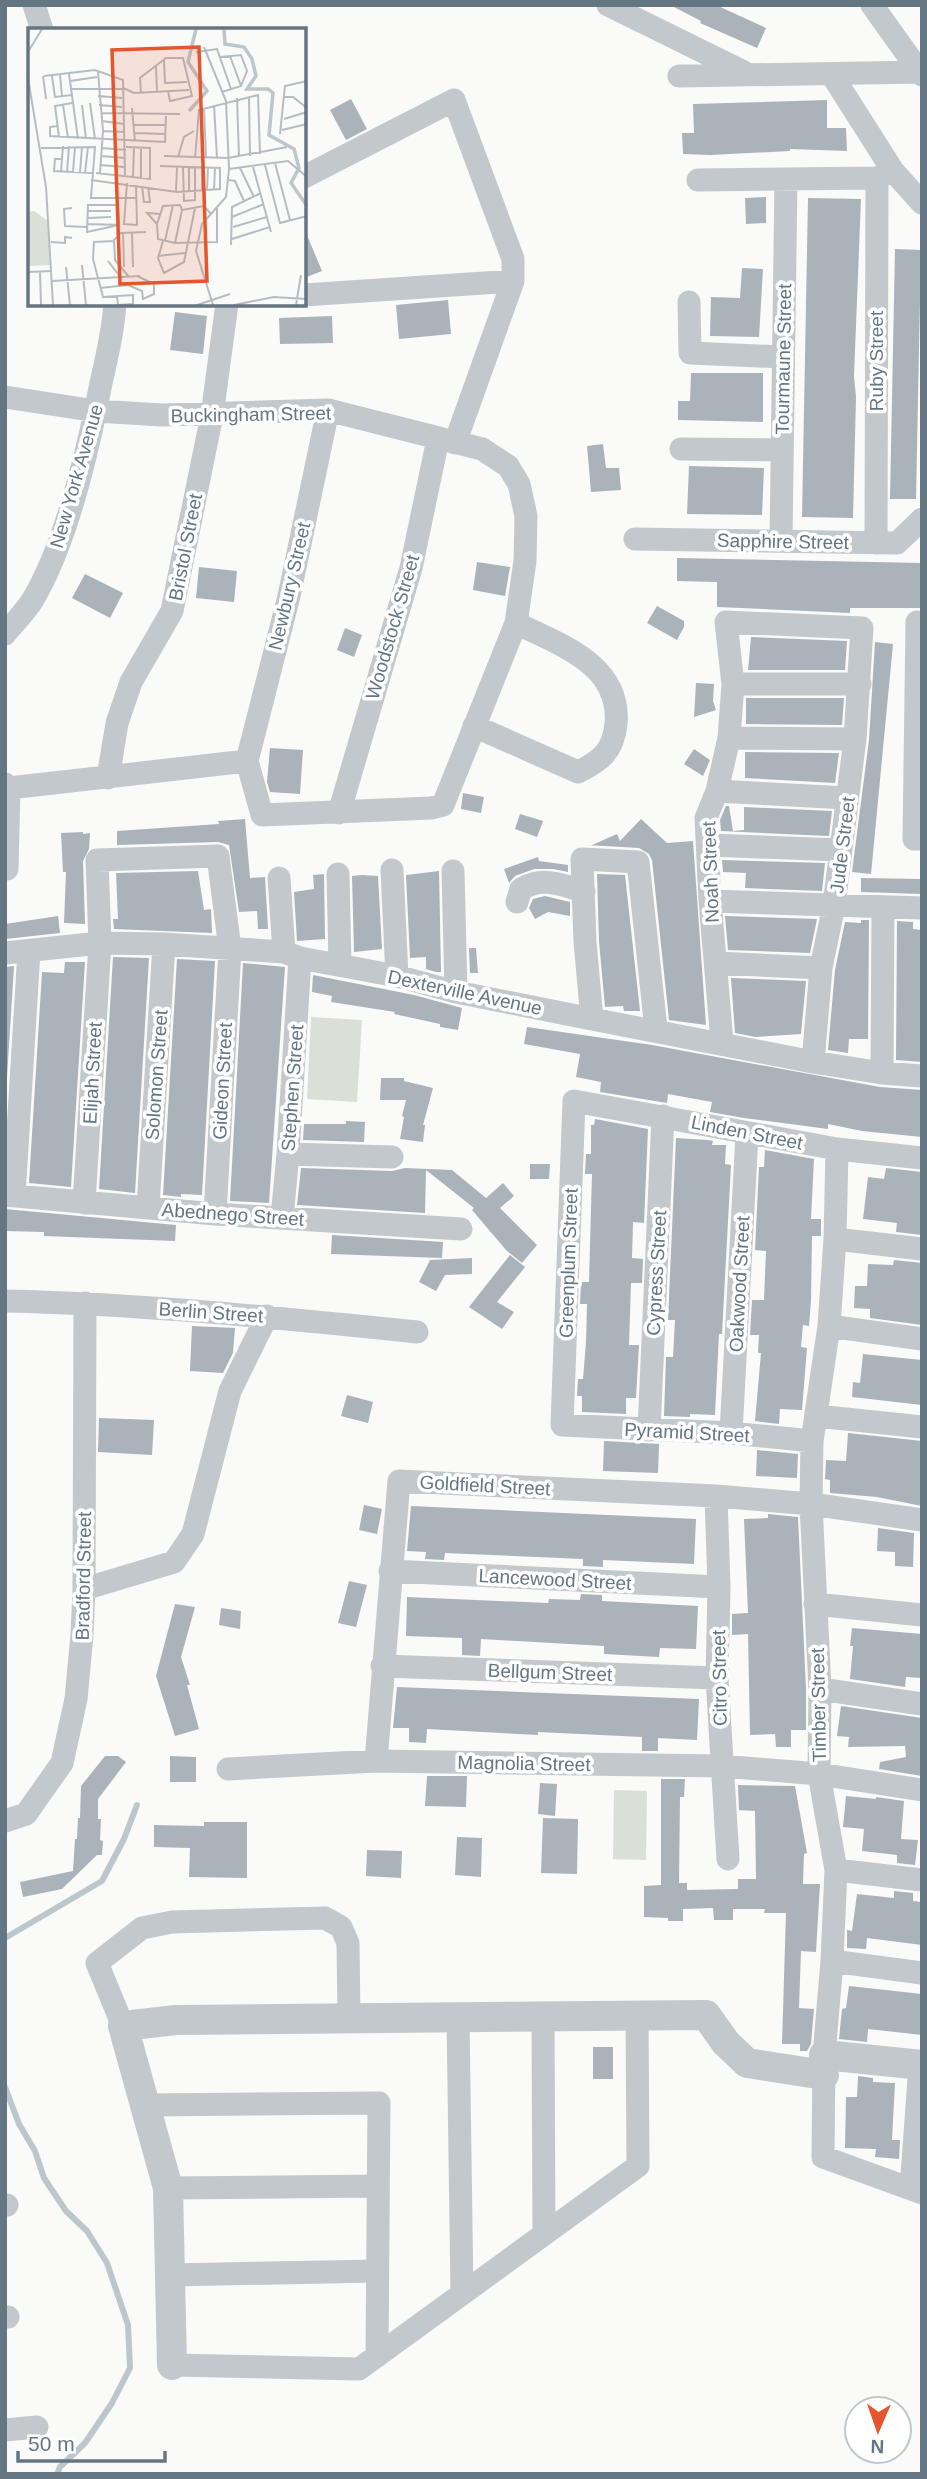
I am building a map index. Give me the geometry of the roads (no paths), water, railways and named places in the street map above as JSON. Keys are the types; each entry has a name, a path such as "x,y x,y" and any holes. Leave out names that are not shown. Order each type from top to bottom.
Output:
{"street":[{"path":"34,5 41,28"},
{"path":"608,5 747,74"},
{"path":"872,5 921,73"},
{"path":"679,76 921,73"},
{"path":"832,75 885,174 922,202"},
{"name":"Woodstock Street","path":"306,176 454,100 513,259 513,281 446,441 339,813"},
{"path":"698,180 885,174"},
{"name":"Ruby Street","path":"876,543 885,174"},
{"name":"Tourmaune Street","path":"781,540 786,178"},
{"path":"306,295 513,281"},
{"path":"689,302 690,353 783,357"},
{"name":"New York Avenue","path":"5,634 31,601 57,550 96,411 115,306"},
{"name":"Bristol Street","path":"108,778 117,723 131,682 172,611 212,415 227,306"},
{"name":"Buckingham Street","path":"5,397 96,411 162,415 328,410 482,449 508,466 519,484 526,516 525,561 516,623 443,805 339,813"},
{"name":"Newbury Street","path":"247,761 289,596 328,410"},
{"path":"681,449 782,450"},
{"name":"Sapphire Street","path":"635,539 897,543 922,519"},
{"path":"916,621 918,839"},
{"name":"Jude Street","path":"726,622 862,628 855,739 834,905 821,968 813,1062"},
{"name":"Noah Street","path":"722,1042 706,818 717,791 729,738 733,684 726,622"},
{"path":"474,726 579,772 601,761 614,738 617,707 606,679 584,657 516,623"},
{"path":"733,684 860,684"},
{"path":"729,738 855,739"},
{"path":"7,869 7,786 108,778 247,761 262,815 339,813"},
{"path":"717,791 847,798"},
{"path":"708,845 840,850"},
{"name":"Elijah Street","path":"84,1203 100,943 97,860 218,856 229,949"},
{"path":"592,1019 585,942 582,859 638,862 656,1029"},
{"path":"392,870 397,976"},
{"path":"453,871 456,992"},
{"path":"338,874 340,965"},
{"name":"Stephen Street","path":"279,878 292,955 288,1154 282,1218"},
{"path":"517,902 521,889 544,881 584,891"},
{"path":"710,901 922,908"},
{"path":"882,1073 883,907"},
{"name":"Dexterville Avenue","path":"5,953 100,943 164,944 292,955 397,976 456,992 656,1029 813,1062 882,1073 922,1076"},
{"name":"Solomon Street","path":"148,1207 164,944"},
{"name":"Gideon Street","path":"215,1214 229,949"},
{"path":"10,1195 29,951"},
{"path":"716,963 821,968"},
{"name":"Linden Street","path":"574,1101 837,1149 922,1158"},
{"name":"Greenplum Street","path":"562,1425 574,1101"},
{"name":"Cypress Street","path":"649,1430 663,1116"},
{"name":"Oakwood Street","path":"731,1433 747,1134"},
{"name":"Timber Street","path":"837,1149 829,1326 812,1441 811,1504 820,1689 819,1774 836,1870 824,2065 823,2157 916,2191"},
{"path":"288,1154 392,1157"},
{"name":"Abednego Street","path":"10,1195 215,1214 461,1229"},
{"path":"835,1239 922,1249"},
{"name":"Berlin Street","path":"5,1301 85,1303 267,1316 416,1332"},
{"name":"Bradford Street","path":"5,1821 26,1814 62,1763 76,1699 84,1589 85,1303"},
{"path":"84,1589 174,1562 187,1543 193,1534 230,1391 267,1316"},
{"path":"829,1326 922,1339"},
{"path":"817,1416 922,1427"},
{"name":"Pyramid Street","path":"562,1425 731,1433 812,1441"},
{"name":"Goldfield Street","path":"376,1761 399,1481 716,1496 811,1504 922,1520"},
{"name":"Citro Street","path":"716,1496 719,1587 717,1678 728,1858"},
{"name":"Lancewood Street","path":"390,1571 719,1587"},
{"path":"815,1604 922,1615"},
{"name":"Bellgum Street","path":"382,1666 717,1678"},
{"path":"820,1689 922,1704"},
{"name":"Magnolia Street","path":"228,1769 376,1761 722,1766 819,1774 922,1790"},
{"path":"836,1870 922,1881"},
{"path":"349,2018 348,1943 341,1927 325,1918 172,1922 142,1928 97,1963 123,2026 168,2188 172,2365 359,2369 638,2166 637,2016"},
{"path":"832,1961 922,1973"},
{"path":"123,2026 176,2020 706,2015 726,2043 747,2063 921,2065 916,2191"},
{"path":"543,2016 544,2234"},
{"path":"458,2017 462,2294"},
{"path":"145,2105 379,2103 377,2356"},
{"path":"168,2188 378,2186"},
{"path":"170,2275 377,2271"},
{"path":"5,2430 37,2427"}],"waterway":[{"path":"5,1938 102,1881 124,1839 137,1805"},
{"path":"5,2087 19,2124 35,2151 44,2178 66,2211 87,2231 107,2263 128,2325 130,2368 112,2403 85,2443 60,2467 57,2474"}]}
